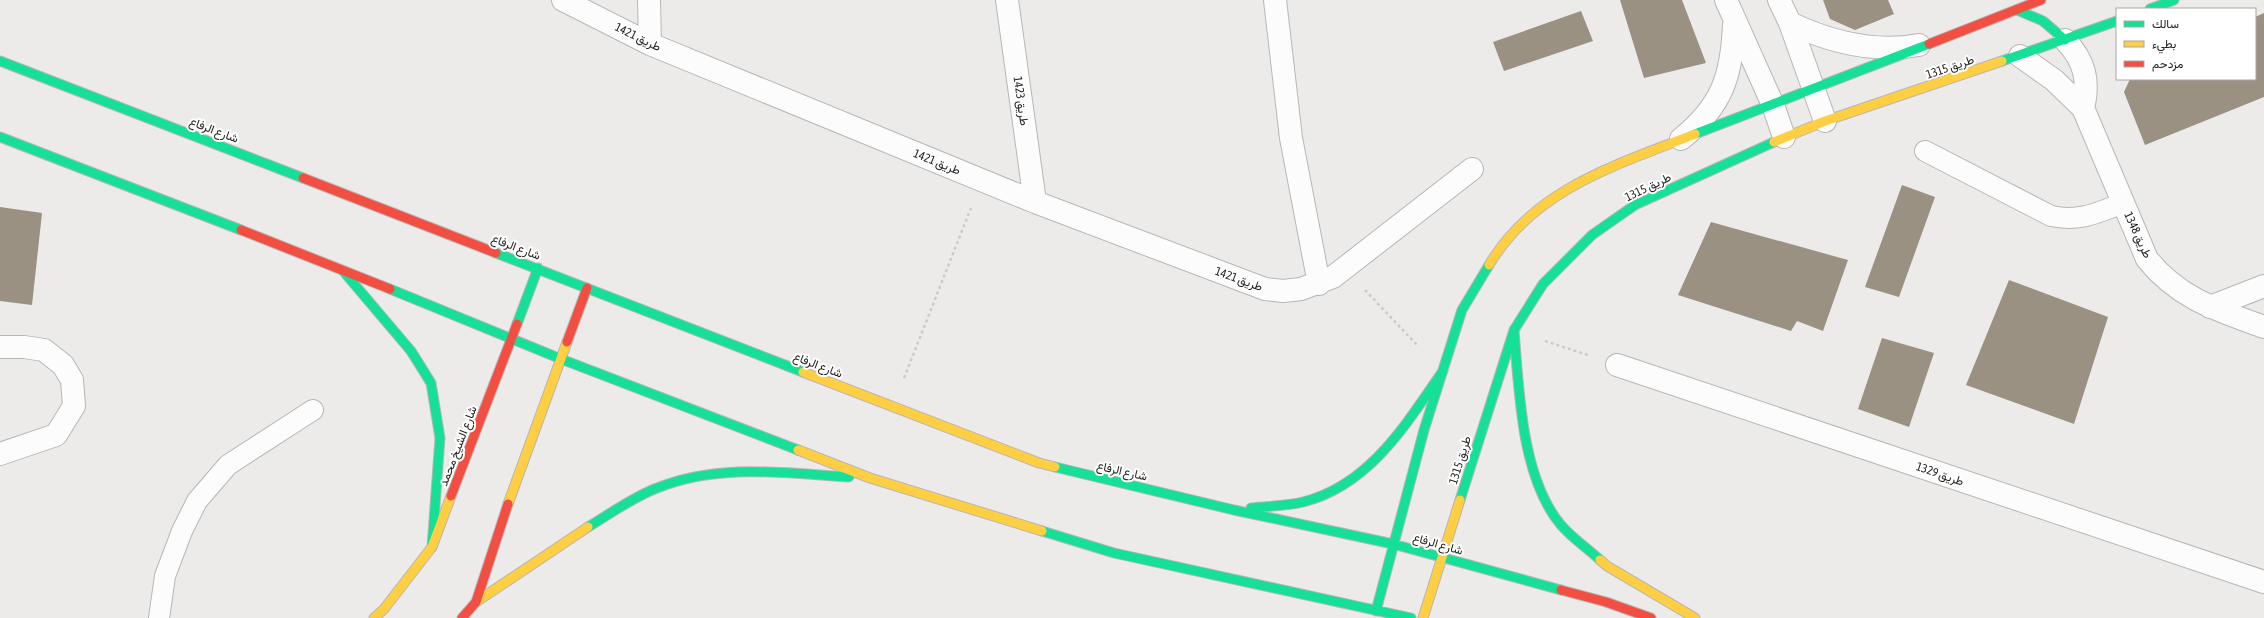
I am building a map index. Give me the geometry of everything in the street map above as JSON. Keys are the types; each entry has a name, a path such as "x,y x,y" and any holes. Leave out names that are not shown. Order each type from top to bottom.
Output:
{"main road":[{"path":"1376,611 1424,430 1462,310 1498,250 1521,224 1547,202 1591,175 1773,106 2041,0"},
{"path":"2153,8 2174,0"},
{"path":"2017,10 2044,21 2065,40"},
{"name":"طريق 1315","path":"1424,618 1514,330 1543,284 1592,235 1635,205 1784,137 1825,121 2020,56 2116,21"},
{"name":"شارع الرفاع","path":"0,61 538,268 1039,464 1234,510 1393,544 1606,602 1651,618"},
{"path":"0,137 341,268 512,340 870,478 1114,553 1411,618"},
{"path":"341,268 388,322 410,351 431,383 440,438 432,547"},
{"name":"شارع الشيخ محمد","path":"374,618 384,609 432,547 512,340 538,268"},
{"path":"476,602 509,500 587,288"},
{"path":"1514,330 1521,410 1528,447 1540,490 1561,525 1607,566 1695,618"},
{"path":"1234,510 1309,501 1348,484 1380,458 1443,371"},
{"path":"462,618 476,602 586,528 656,488 693,476 745,470 870,478"}],"street":[{"name":"طريق 1421","path":"563,0 650,44 1035,202 1265,289 1289,290 1320,284 1344,268 1472,169"},
{"path":"649,0 650,44"},
{"name":"طريق 1423","path":"1008,0 1035,202"},
{"path":"1275,0 1291,138 1320,284"},
{"path":"1726,0 1773,106 1784,137"},
{"path":"1779,0 1790,23 1825,121"},
{"path":"1680,140 1709,113 1720,96 1727,79 1731,60 1734,20"},
{"path":"1790,23 1831,39 1861,46 1911,46 1936,42"},
{"path":"2065,40 2075,51 2083,64 2087,78 2087,93 2083,108"},
{"name":"طريق 1348","path":"2020,56 2054,80 2083,108 2148,259 2160,274 2192,298 2210,307 2264,327"},
{"path":"2210,307 2264,286"},
{"path":"0,347 24,347 44,350 63,365 72,380 74,406 56,435 0,454"},
{"name":"طريق 1329","path":"1617,365 2264,582"}],"lane":[{"path":"1925,151 2051,216 2072,219 2083,218 2123,203"},
{"path":"159,618 165,576 182,532 197,501 228,465 313,410"}],"path":[{"path":"910,362 982,180"},
{"path":"1344,268 1443,371"},
{"path":"1514,330 1617,365"}],"building":[{"path":"1620,0 1682,0 1706,63 1644,78"},
{"path":"1823,0 1888,0 1894,14 1855,30 1830,19"},
{"path":"1581,11 1593,41 1504,71 1493,42"},
{"path":"2264,13 2264,97 2145,145 2124,92 2130,80 2256,80 2256,17"},
{"path":"1902,185 1935,197 1899,297 1865,287"},
{"path":"0,207 42,213 32,305 0,301"},
{"path":"1711,222 1848,260 1823,331 1797,321 1791,331 1678,295"},
{"path":"2009,280 2108,317 2074,424 1966,385"},
{"path":"1882,338 1934,353 1909,427 1858,409"}],"traffic: fast":[{"path":"2153,8 2174,0"},
{"path":"2017,10 2043,21 2065,40"},
{"path":"2002,61 2116,21"},
{"path":"1695,134 1929,44"},
{"path":"0,61 303,178"},
{"path":"0,137 241,230"},
{"path":"1460,500 1514,330 1543,284 1592,235 1635,205 1774,142"},
{"path":"496,253 803,372"},
{"path":"1376,611 1424,430 1462,310 1489,265"},
{"path":"517,324 538,268"},
{"path":"344,272 411,351 431,383 440,438 432,547"},
{"path":"390,289 561,359 798,450"},
{"path":"1514,330 1524,432 1537,483 1548,506 1565,530 1600,560"},
{"path":"1251,508 1303,502 1327,494 1348,482 1367,467 1384,450 1415,411 1443,371"},
{"path":"1055,467 1234,510 1393,544 1561,590"},
{"path":"588,527 630,501 648,492 680,480 704,475 728,472 776,472 849,477"},
{"path":"1042,531 1114,553 1411,618"}],"traffic: slow":[{"path":"1774,142 1825,121 2002,61"},
{"path":"1489,265 1508,239 1530,216 1554,198 1580,182 1608,169 1695,134"},
{"path":"508,504 567,342"},
{"path":"803,372 1039,463 1055,467"},
{"path":"798,450 870,478 1042,531"},
{"path":"374,618 384,609 432,547 451,496"},
{"path":"1423,618 1460,500"},
{"path":"476,602 588,527"},
{"path":"1600,560 1607,566 1695,618"}],"traffic: jam":[{"path":"1929,44 2041,0"},
{"path":"303,178 496,253"},
{"path":"241,230 390,289"},
{"path":"567,342 587,288"},
{"path":"451,496 517,324"},
{"path":"462,618 476,602 508,504"},
{"path":"1561,590 1606,602 1651,618"}]}
